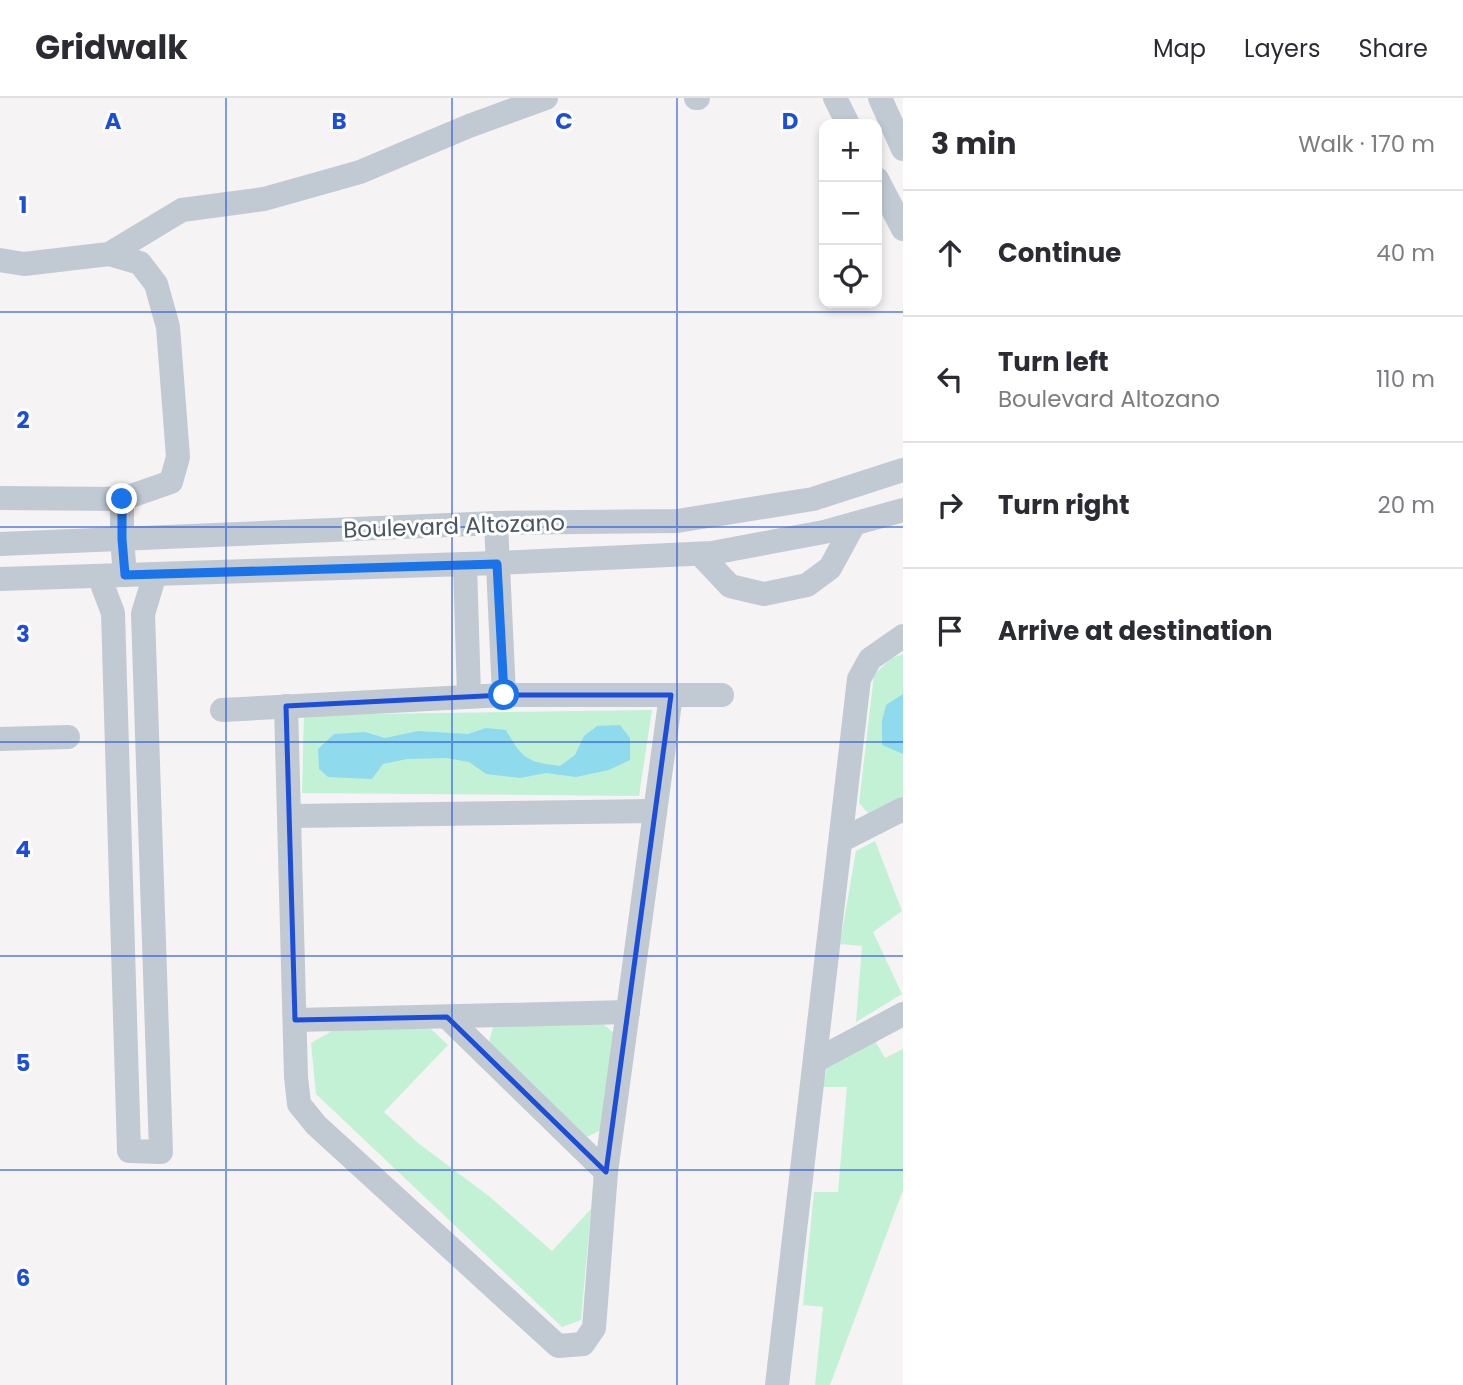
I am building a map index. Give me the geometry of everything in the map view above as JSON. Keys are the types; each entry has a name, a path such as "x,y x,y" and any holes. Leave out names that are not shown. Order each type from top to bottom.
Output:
{"street":[{"path":"109,254 182,210 264,199 360,172 469,126 546,98"},
{"path":"835,98 846,119"},
{"path":"880,98 903,149"},
{"path":"879,182 903,229"},
{"path":"0,260 24,264 109,254 140,263 156,284 168,327 177,457 171,482 122,499 0,498"},
{"name":"Boulevard Altozano","path":"0,544 496,523 677,521 813,499 903,470"},
{"path":"122,499 125,575"},
{"name":"Boulevard Altozano","path":"0,579 497,564 700,554 769,544 903,511"},
{"path":"496,523 504,695"},
{"path":"700,554 730,586 764,594 807,585 830,568 853,524"},
{"path":"465,564 469,696"},
{"path":"99,576 113,613 129,1151 161,1152 144,614 155,574"},
{"path":"777,1385 859,679 870,659 903,636"},
{"path":"286,706 296,1077 299,1104 316,1125 558,1346 583,1344 594,1328 606,1172 671,695"},
{"path":"222,710 469,696 722,695"},
{"path":"0,738 68,737"},
{"path":"842,840 903,809"},
{"path":"290,816 655,811"},
{"path":"295,1020 628,1012"},
{"path":"815,1061 903,1014"},
{"path":"447,1017 606,1172"}],"highlighted area":[{"path":"504,695 671,695 606,1172 447,1017 295,1020 286,706"}],"green space":[{"path":"903,654 903,796 869,814 859,803 874,675 890,659"},
{"path":"652,710 639,796 302,793 304,715"},
{"path":"875,841 902,911 873,932 902,994 856,1022 862,946 840,944 856,851"},
{"path":"602,1023 614,1033 601,1130 587,1137 489,1042 494,1024"},
{"path":"339,1027 431,1029 448,1045 384,1112 418,1143 490,1197 552,1251 591,1209 581,1320 562,1327 316,1094 311,1043"},
{"path":"875,1041 885,1058 903,1049 903,1190 830,1385 815,1385 823,1307 803,1305 814,1192 838,1192 847,1087 823,1087 828,1062"}],"water":[{"path":"903,694 903,754 882,745 882,721 886,705"},
{"path":"620,725 630,738 630,760 609,770 576,777 546,773 520,778 486,774 469,762 446,758 407,759 383,764 372,779 328,777 319,769 318,749 334,734 365,732 385,738 418,731 468,734 486,728 506,730 521,753 527,757 540,763 560,766 575,755 584,736 597,726"}],"route":[{"path":"122,499 125,575 497,564 504,695"}]}
